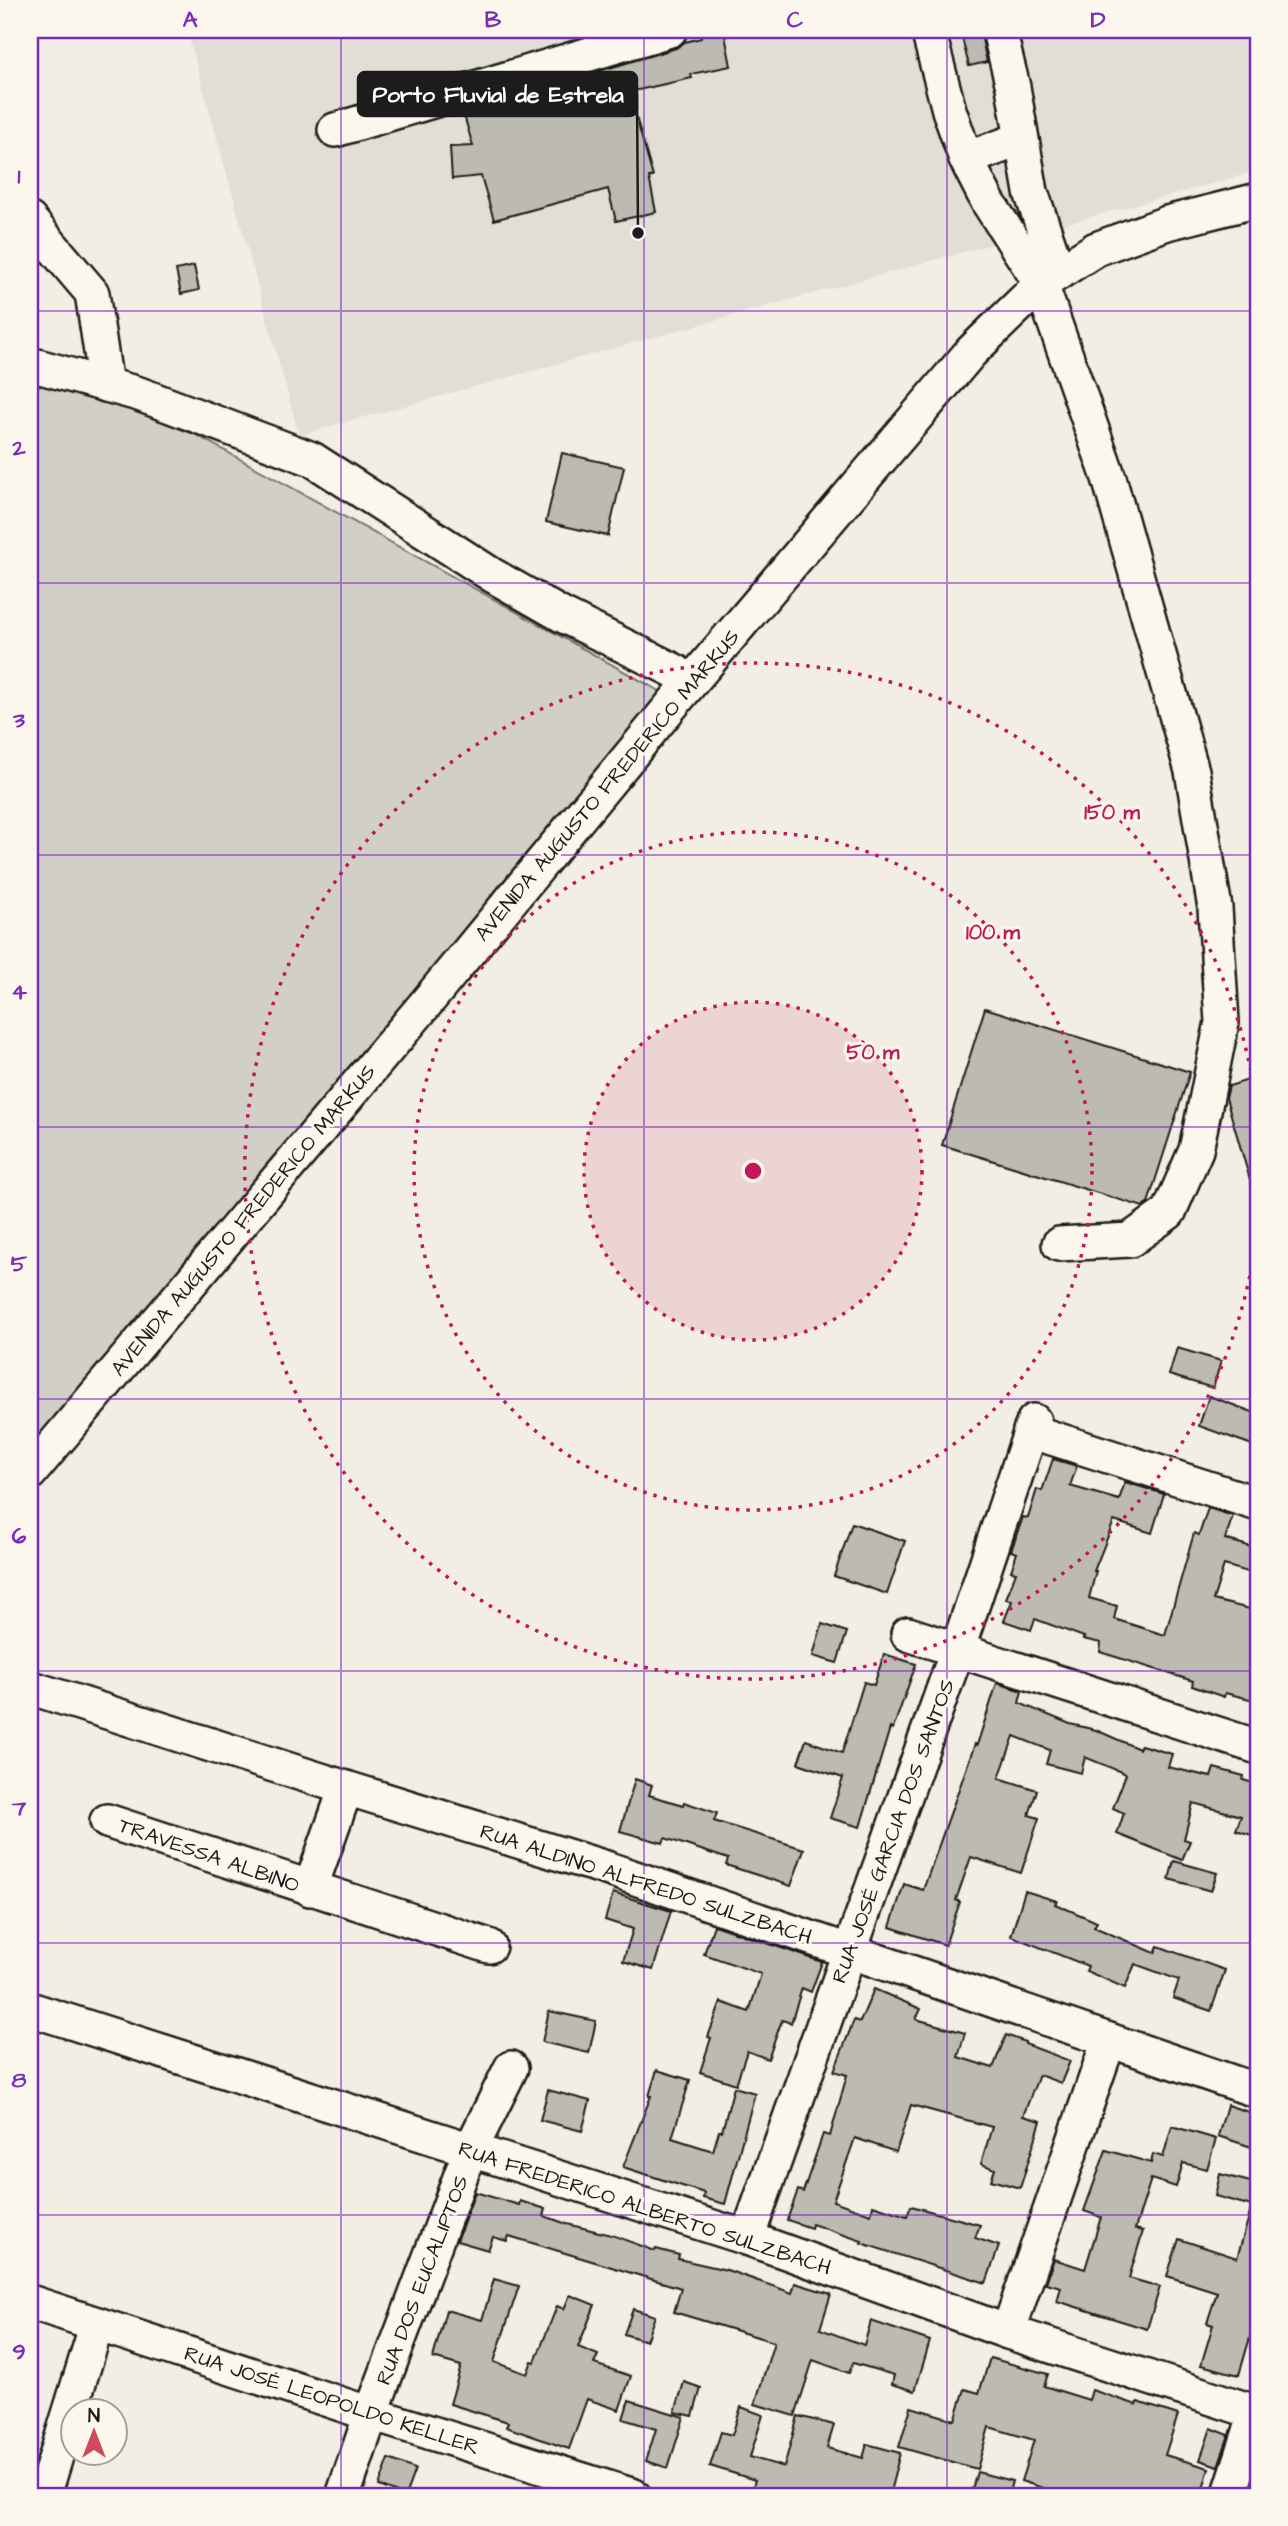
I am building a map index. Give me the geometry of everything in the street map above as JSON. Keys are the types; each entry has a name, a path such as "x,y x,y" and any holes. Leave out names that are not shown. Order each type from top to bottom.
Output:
{"street":[{"path":"335,130 670,30"},
{"path":"928,30 949,110 967,159 993,211 1050,277"},
{"path":"999,30 1013,87 1031,191 1050,277 1192,771 1215,908 1222,1022 1196,1150 1169,1212 1130,1240 1059,1244"},
{"path":"967,159 1021,139"},
{"name":"AVENIDA AUGUSTO FREDERICO MARKUS","path":"30,1473 418,1013 690,683 971,352 1050,277 1096,249 1167,223 1258,200"},
{"path":"30,220 92,293 106,385"},
{"path":"30,363 139,394 312,459 492,575 562,615 659,662 690,683"},
{"name":"RUA JOSÉ GARCIA DOS SANTOS","path":"747,2238 957,1651 1032,1426 1258,1504"},
{"path":"908,1634 1258,1747"},
{"name":"RUA ALDINO ALFREDO SULZBACH","path":"30,1690 35,1689 606,1868 1258,2091"},
{"name":"TRAVESSA ALBINO","path":"310,1889 346,1788"},
{"name":"TRAVESSA ALBINO","path":"107,1821 489,1946"},
{"name":"RUA FREDERICO ALBERTO SULZBACH","path":"30,2009 747,2238 1007,2332 1258,2411"},
{"path":"1007,2332 1109,2040"},
{"name":"RUA DOS EUCALIPTOS","path":"343,2496 470,2151 511,2068"},
{"name":"RUA JOSÉ LEOPOLDO KELLER","path":"30,2302 371,2414 634,2496"},
{"path":"45,2492 97,2324"},
{"path":"1229,2496 1258,2411"}],"shaded area":[{"path":"187,30 1258,30 1258,171 299,435"},
{"path":"30,361 106,385 676,700 30,1473"}],"building":[{"path":"724,30 731,66 691,74 692,78 629,92 653,177 649,177 656,212 616,221 608,189 494,220 481,176 452,179 450,147 473,146 463,112 676,48 685,42 701,38 701,34"},
{"path":"960,30 980,30 987,62 969,66"},
{"path":"194,266 199,290 181,294 176,270"},
{"path":"562,453 624,467 608,536 546,522"},
{"path":"985,1008 1190,1072 1148,1203 1143,1207 942,1145"},
{"path":"1258,1077 1258,1190 1253,1190 1226,1098 1229,1086"},
{"path":"1177,1348 1221,1361 1213,1388 1169,1375"},
{"path":"1209,1396 1258,1414 1258,1447 1199,1426"},
{"path":"1053,1459 1077,1466 1070,1486 1119,1500 1125,1482 1164,1494 1152,1533 1114,1521 1094,1571 1089,1598 1117,1606 1114,1619 1165,1635 1194,1533 1199,1535 1208,1508 1233,1516 1225,1539 1258,1549 1258,1575 1224,1565 1213,1600 1254,1610 1250,1629 1258,1634 1258,1701 1225,1693 1224,1697 1192,1686 1193,1681 1100,1652 1101,1643 1083,1639 1084,1637 1035,1619 1031,1630 1004,1621 1012,1601 1006,1599 1016,1572 1011,1571 1017,1553 1011,1551 1023,1517 1028,1518 1037,1489 1042,1491"},
{"path":"852,1523 905,1541 887,1594 834,1576"},
{"path":"822,1624 847,1632 837,1663 813,1656"},
{"path":"884,1654 916,1664 893,1729 890,1728 860,1827 830,1818 843,1778 798,1763 806,1740 842,1753 864,1682 874,1685"},
{"path":"997,1683 1022,1691 1019,1703 1070,1724 1096,1730 1139,1749 1141,1745 1172,1754 1168,1767 1211,1777 1214,1768 1244,1776 1243,1780 1253,1783 1255,1775 1258,1775 1258,1837 1236,1830 1241,1816 1193,1803 1184,1839 1190,1841 1182,1860 1117,1834 1124,1813 1113,1808 1126,1774 1085,1757 1081,1773 1046,1764 1050,1750 1014,1736 999,1778 1037,1790 1029,1815 1039,1818 1021,1873 971,1857 956,1900 960,1902 945,1945 890,1927 904,1884 923,1890"},
{"path":"635,1779 652,1785 649,1795 683,1805 684,1802 717,1813 714,1821 804,1849 791,1886 726,1865 728,1859 665,1838 663,1843 620,1831"},
{"path":"1174,1861 1217,1873 1211,1891 1169,1879"},
{"path":"1025,1891 1057,1901 1055,1904 1097,1922 1094,1927 1155,1953 1158,1946 1225,1970 1211,2011 1173,1998 1179,1980 1135,1964 1125,1988 1086,1971 1088,1966 1011,1936"},
{"path":"613,1893 671,1911 653,1970 623,1961 633,1929 605,1920"},
{"path":"714,1925 822,1962 811,1992 802,1988 791,2023 782,2020 768,2059 747,2051 736,2084 700,2072 711,2038 708,2037 721,2002 749,2012 761,1974 704,1954"},
{"path":"874,1989 921,2009 916,2019 965,2033 958,2057 993,2068 1006,2035 1070,2061 1061,2083 1039,2075 1023,2116 1041,2121 1020,2188 991,2180 995,2169 981,2164 992,2127 911,2105 896,2152 855,2138 833,2201 871,2214 873,2205 907,2216 911,2206 980,2225 975,2238 999,2246 986,2283 861,2243 862,2241 812,2224 811,2228 787,2220 798,2190 803,2192 823,2134 830,2136 847,2075 834,2071 854,2020 860,2022"},
{"path":"549,2011 596,2021 589,2053 542,2042"},
{"path":"657,2070 690,2080 672,2138 713,2151 719,2131 722,2131 734,2087 755,2093 725,2204 703,2198 704,2193 623,2167 651,2096"},
{"path":"548,2090 590,2101 582,2131 540,2120"},
{"path":"1227,2105 1258,2115 1258,2149 1218,2136"},
{"path":"1172,2126 1216,2139 1207,2169 1183,2163 1176,2187 1151,2179 1135,2229 1143,2231 1129,2278 1160,2287 1147,2329 1057,2301 1061,2287 1046,2283 1054,2259 1085,2269 1101,2217 1084,2211 1106,2150 1151,2163 1153,2154 1163,2157"},
{"path":"1220,2174 1258,2184 1258,2310 1239,2375 1201,2365 1213,2325 1207,2323 1217,2292 1167,2276 1179,2239 1237,2258 1252,2206 1215,2196"},
{"path":"475,2192 519,2205 520,2201 546,2209 544,2216 567,2224 615,2236 655,2251 656,2249 679,2255 678,2259 727,2270 792,2293 795,2283 831,2294 820,2329 864,2345 871,2321 930,2341 915,2391 892,2384 894,2375 853,2363 849,2373 813,2360 795,2416 755,2404 774,2342 674,2312 681,2288 509,2236 507,2241 493,2237 488,2250 457,2241"},
{"path":"494,2279 519,2286 494,2362 527,2374 532,2361 535,2362 557,2306 564,2309 570,2295 595,2305 578,2347 598,2355 594,2364 631,2376 619,2410 587,2399 569,2449 506,2427 508,2422 450,2404 461,2366 433,2358 446,2310 482,2320"},
{"path":"633,2309 655,2316 646,2341 624,2334"},
{"path":"990,2358 1048,2374 1044,2386 1089,2400 1092,2390 1178,2415 1165,2455 1209,2468 1201,2496 1068,2496 1021,2481 1034,2440 989,2427 977,2469 899,2447 911,2407 955,2420 965,2389 979,2393"},
{"path":"684,2382 701,2388 693,2416 675,2412"},
{"path":"629,2400 684,2417 668,2468 646,2461 656,2429 623,2419"},
{"path":"741,2407 763,2415 750,2457 784,2467 798,2416 834,2425 827,2448 863,2458 867,2444 900,2453 889,2496 750,2496 755,2480 710,2466 721,2432 732,2435"},
{"path":"1211,2428 1229,2435 1218,2466 1200,2460"},
{"path":"389,2459 415,2469 405,2496 379,2486"},
{"path":"977,2472 1012,2481 1008,2496 970,2496"}],"place":[{"name":"Porto Fluvial de Estrela","path":"638,233"}]}
